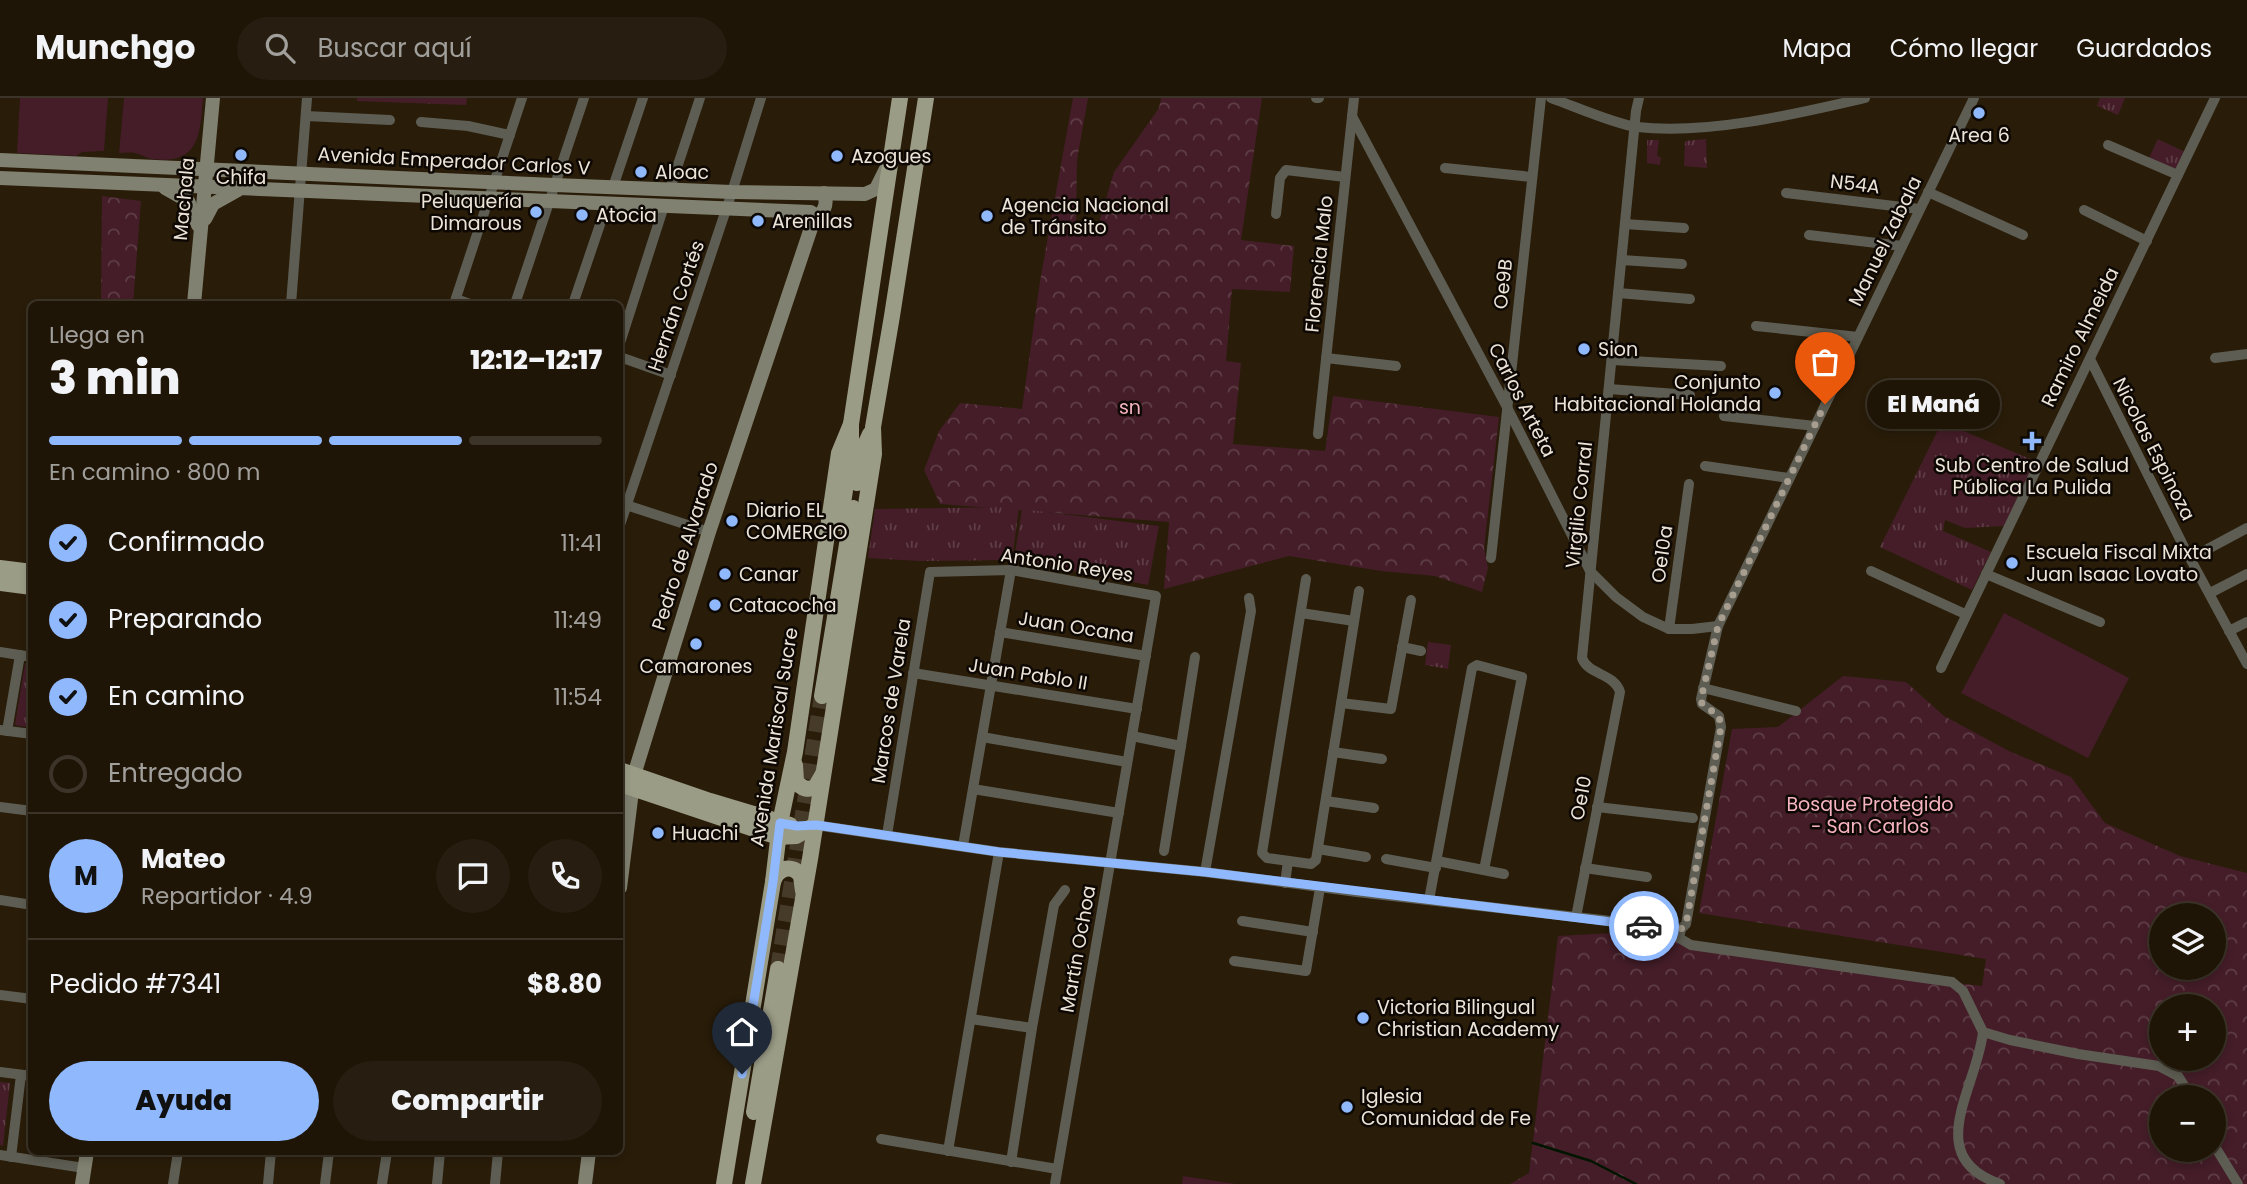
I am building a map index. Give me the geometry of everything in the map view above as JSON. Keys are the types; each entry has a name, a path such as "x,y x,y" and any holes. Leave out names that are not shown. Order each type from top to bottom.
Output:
{"main road":[{"name":"Machala","path":"194,301 213,98"},
{"name":"Avenida Mariscal Sucre","path":"873,427 862,452 817,695 851,451 851,424 900,98"},
{"name":"Avenida Mariscal Sucre","path":"753,1184 816,825 874,454 873,427 926,98"},
{"path":"172,166 193,160 209,137"},
{"name":"Avenida Emperador Carlos V","path":"0,160 494,183 820,193 871,193 890,162"},
{"name":"Avenida Emperador Carlos V","path":"0,178 727,209 812,217"},
{"path":"160,185 188,201 200,233"},
{"path":"200,233 212,204 219,198 242,189"},
{"name":"Pedro de Alvarado","path":"623,834 626,779 812,217 826,207 827,200 820,193"},
{"name":"Avenida Mariscal Sucre","path":"724,1184 779,830 795,752 839,453 851,424"},
{"path":"0,568 28,572"},
{"path":"0,583 28,586"},
{"path":"795,752 795,774 799,785 813,788 819,784 823,774"},
{"path":"626,779 779,830 816,825"},
{"path":"773,882 782,870 797,871 803,881 803,900"},
{"path":"733,1184 774,968 744,1184"},
{"path":"82,1184 86,1155"},
{"path":"585,1184 589,1155"}],"street":[{"path":"291,301 307,98"},
{"path":"455,301 522,98"},
{"path":"516,301 584,98"},
{"path":"612,187 643,98"},
{"path":"670,190 700,98"},
{"name":"Hernán Cortés","path":"623,504 671,375 761,98"},
{"name":"Florencia Malo","path":"1318,434 1354,98"},
{"name":"Oe9B","path":"1491,558 1541,98"},
{"path":"1551,98 1635,127 1688,128 1740,122 1865,98"},
{"name":"Virgilio Corral","path":"1618,687 1616,683 1586,666 1582,658 1639,98"},
{"name":"Manuel Zabala","path":"1703,688 1718,626 1974,98"},
{"name":"Ramiro Almeida","path":"1941,667 2215,98"},
{"path":"306,116 390,120"},
{"name":"Carlos Arteta","path":"1352,116 1508,409 1590,571 1616,597 1643,617 1669,629 1718,626"},
{"path":"421,122 468,126 510,135"},
{"path":"2108,145 2178,175"},
{"path":"1445,169 1532,177"},
{"path":"1276,214 1280,177 1286,170 1345,177"},
{"path":"1928,192 2023,235"},
{"name":"N54A","path":"1786,193 1919,209"},
{"path":"574,301 607,204"},
{"path":"623,334 664,206"},
{"path":"2084,210 2147,241"},
{"path":"1625,223 1684,228"},
{"path":"1809,235 1902,246"},
{"path":"1622,260 1682,264"},
{"path":"1619,293 1690,299"},
{"path":"1756,326 1858,337"},
{"path":"2215,358 2247,355"},
{"path":"623,358 671,375"},
{"path":"1326,358 1396,366"},
{"name":"Nicolas Espinoza","path":"2090,359 2247,664"},
{"path":"1612,360 1721,366"},
{"path":"1609,389 1690,395"},
{"path":"1724,416 1815,426"},
{"path":"1705,466 1789,478"},
{"name":"Oe10a","path":"1669,629 1689,484"},
{"path":"623,504 709,532"},
{"path":"2191,558 2247,528"},
{"path":"963,846 1011,570"},
{"name":"Antonio Reyes","path":"930,572 1011,570 1156,596"},
{"path":"1871,571 1965,614"},
{"name":"Marcos de Varela","path":"887,835 930,572"},
{"path":"1986,573 2100,622"},
{"path":"2210,593 2247,574"},
{"path":"1306,579 1262,853 1267,858 1314,863 1359,591"},
{"name":"Martín Ochoa","path":"1055,1184 1156,596"},
{"path":"1205,872 1251,611 1249,598"},
{"path":"1341,702 1391,709 1411,600"},
{"path":"1301,613 1354,621"},
{"path":"2229,631 2247,622"},
{"name":"Juan Ocana","path":"1000,632 1146,656"},
{"path":"1402,647 1422,650"},
{"path":"0,652 28,656"},
{"path":"20,655 4,730 28,733"},
{"path":"1164,851 1195,657"},
{"path":"1430,900 1472,668 1477,665 1522,677 1484,870"},
{"name":"Juan Pablo II","path":"913,673 1137,709"},
{"name":"Oe10","path":"1576,917 1620,692 1618,687"},
{"path":"1796,711 1703,688 1702,704 1719,716 1721,727 1686,924 1681,929 1679,939 1686,944 1952,982 1963,991 1983,1032 1981,1053 1960,1118 1957,1137 1959,1152 1972,1170 1981,1177 2000,1184"},
{"path":"1132,736 1181,746"},
{"path":"982,737 1128,762"},
{"path":"1333,752 1382,759"},
{"path":"973,789 1119,813"},
{"path":"1326,801 1374,808"},
{"path":"0,807 28,810"},
{"path":"1597,807 1693,818"},
{"path":"816,825 999,852 1205,872 1681,929"},
{"path":"1318,849 1366,857"},
{"path":"948,1151 999,852"},
{"path":"1386,859 1504,874"},
{"path":"1285,883 1288,861"},
{"path":"1585,868 1647,877"},
{"path":"1234,961 1306,971 1321,888"},
{"path":"1011,1161 1054,905 1065,890"},
{"path":"0,900 28,904"},
{"path":"1242,921 1313,932"},
{"path":"0,995 28,998"},
{"path":"971,1019 1032,1028"},
{"path":"1983,1032 2010,1041 2159,1066 2178,1076 2184,1085"},
{"path":"0,1072 26,1075 11,1157"},
{"path":"881,1139 1058,1169"},
{"path":"0,1155 84,1168"},
{"path":"173,1184 178,1155"},
{"path":"268,1184 271,1155"},
{"path":"325,1184 329,1155"},
{"path":"382,1184 387,1155"},
{"path":"436,1184 440,1155"},
{"path":"495,1184 498,1155"},
{"path":"2224,1162 2238,1184"}],"green space":[{"path":"20,98 108,98 104,151 82,152 76,156 17,153"},
{"path":"124,98 203,98 201,124 194,144 180,157 168,160 119,153"},
{"path":"357,98 467,98 466,105 357,101"},
{"name":"sn","path":"1073,98 1088,98 1077,160 1076,221 1099,223 1114,172 1159,108 1161,98 1262,98 1241,240 1294,246 1290,292 1232,289 1226,361 1241,363 1233,444 1325,451 1333,396 1499,417 1484,548 1488,568 1482,592 1435,576 1381,571 1289,556 1164,589 1169,522 940,504 924,470 939,431 960,403 1022,409 1040,281"},
{"path":"2100,98 2125,98 2118,115 2097,106"},
{"path":"1706,139 1707,168 1684,166 1685,141"},
{"path":"2158,139 2185,152 2176,171 2149,158"},
{"path":"1647,140 1659,140 1657,156 1661,157 1660,165 1647,163"},
{"path":"102,196 141,201 133,301 101,301"},
{"path":"1942,422 2035,461 2004,526 1965,528 1945,520 1943,531 1991,552 1972,590 1880,547"},
{"path":"1019,507 1012,560 919,561 868,558 875,509"},
{"path":"1022,509 1159,526 1148,585 1014,560"},
{"path":"2004,613 2129,678 2088,758 1961,693"},
{"path":"1428,642 1451,645 1448,669 1425,665"},
{"path":"25,664 28,664 28,727 15,725"},
{"name":"Bosque Protegido - San Carlos","path":"1843,676 1906,682 1944,716 2009,751 2071,777 2105,823 2180,856 2247,873 2247,1184 1510,1184 1529,1173 1558,936 1612,933 1710,943 1846,970 1982,986 1986,959 1699,913 1732,729 1778,727"},
{"path":"0,1082 10,1083 3,1146 0,1145"},
{"path":"1183,1176 1236,1184 1182,1184"}],"waterway":[{"path":"1533,1143 1591,1161 1636,1184"}],"tunnel":[{"path":"778,969 822,696"}],"way so far":[{"path":"1644,926 1681,929 1686,924 1721,727 1719,716 1702,704 1701,699 1718,626 1825,404"}],"place":[{"name":"Area 6","path":"1979,113"},
{"name":"Chifa","path":"241,155"},
{"name":"Azogues","path":"837,156"},
{"name":"Aloac","path":"641,172"},
{"name":"Peluquería Dimarous","path":"536,212"},
{"name":"Atocia","path":"582,215"},
{"name":"Agencia Nacional de Tránsito","path":"987,216"},
{"name":"Arenillas","path":"758,221"},
{"name":"Sion","path":"1584,349"},
{"name":"Conjunto Habitacional Holanda","path":"1775,393"},
{"name":"El Maná","path":"1825,404"},
{"name":"Sub Centro de Salud Pública La Pulida","path":"2032,441"},
{"name":"Diario EL COMERCIO","path":"732,521"},
{"name":"Escuela Fiscal Mixta Juan Isaac Lovato","path":"2012,563"},
{"name":"Canar","path":"725,574"},
{"name":"Catacocha","path":"715,605"},
{"name":"Camarones","path":"696,644"},
{"name":"Huachi","path":"658,833"},
{"name":"Victoria Bilingual Christian Academy","path":"1363,1018"},
{"name":"Iglesia Comunidad de Fe","path":"1347,1107"}],"route":[{"path":"742,1074 780,823 816,825 999,852 1205,872 1644,926"}]}
